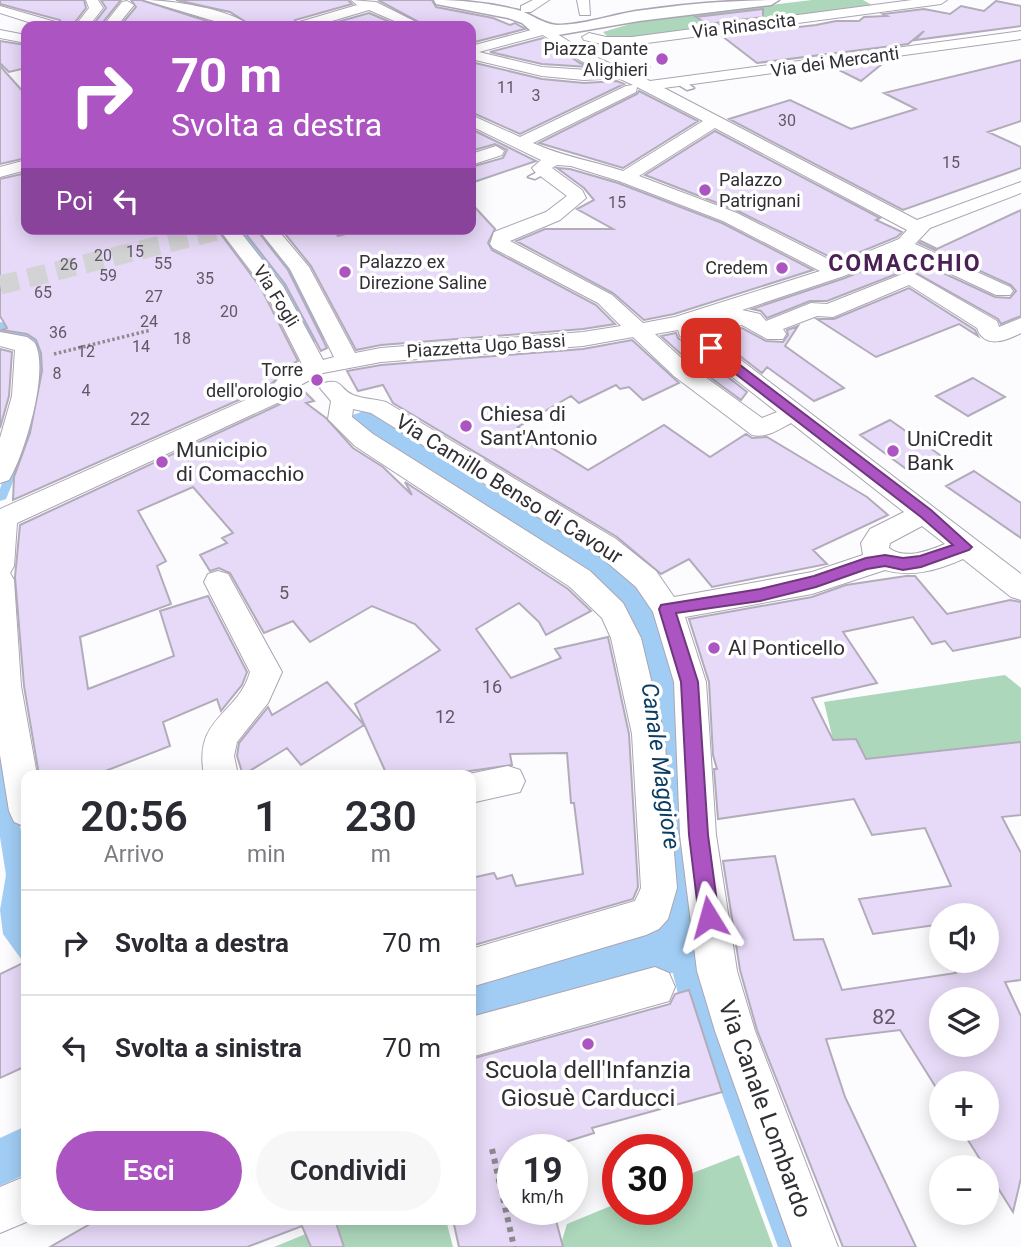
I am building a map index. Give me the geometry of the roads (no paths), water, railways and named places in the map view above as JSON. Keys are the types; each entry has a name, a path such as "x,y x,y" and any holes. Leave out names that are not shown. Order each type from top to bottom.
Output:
{"street":[{"path":"86,21 96,8 92,0"},
{"path":"150,0 197,10 229,21"},
{"path":"442,0 488,9 544,12 585,19 639,16 771,0"},
{"name":"Via Rinascita","path":"585,19 606,41 632,41 941,0"},
{"path":"315,21 364,3 405,21"},
{"path":"114,21 127,5 135,4 166,9 203,21"},
{"path":"2,9 39,21"},
{"path":"544,12 564,30 585,19"},
{"path":"476,49 544,12"},
{"path":"544,12 586,58 620,73 640,87 714,121 1021,296"},
{"path":"585,19 597,61"},
{"path":"0,34 21,40"},
{"name":"Via dei Mercanti","path":"640,87 685,85 1021,35"},
{"path":"0,50 21,44"},
{"path":"476,54 511,65 595,78 620,73"},
{"path":"520,143 640,87"},
{"path":"625,177 714,121"},
{"path":"476,122 520,143 544,169 576,194 577,198 554,216 501,236 500,244 659,328 926,513 964,547 1021,589"},
{"path":"476,158 496,151"},
{"path":"544,169 573,161 625,177 690,200 768,235 837,272"},
{"path":"0,172 21,166"},
{"path":"0,184 21,179"},
{"name":"Piazzetta Ugo Bassi","path":"329,381 348,362 449,348 583,339 659,328 837,272 1021,187"},
{"name":"Via Fogli","path":"233,235 273,286 329,381"},
{"name":"Via Fogli","path":"272,235 299,267 348,362"},
{"path":"915,250 1003,291 984,299 1021,323 998,336 987,329 989,326 910,277 825,312 819,308 767,328 775,334 752,322 752,319 736,318 718,324 715,335 709,325 843,280 915,250"},
{"path":"659,328 682,371 761,429 782,418"},
{"path":"0,339 19,342 26,347 28,359 23,405 0,474"},
{"path":"0,566 2,519 278,394 329,381"},
{"name":"Via Camillo Benso di Cavour","path":"329,381 341,419 364,440 580,579 604,598 614,611 626,638 648,734 659,888 655,906 646,916 476,967"},
{"name":"Via Camillo Benso di Cavour","path":"329,381 378,407 606,546 638,570 667,609 690,682 698,835 716,971"},
{"path":"885,561 876,553 877,539 926,513"},
{"path":"667,609 760,595 816,582 866,564 885,561 903,564 921,562 964,547"},
{"path":"0,580 3,687 21,784"},
{"path":"218,582 267,672 259,692 222,739 217,755 220,770"},
{"path":"476,787 508,781"},
{"name":"Via Canale Lombardo","path":"716,971 735,1031 815,1247"},
{"path":"476,1036 655,987"},
{"path":"0,1210 21,1201"}],"lane":[{"path":"620,73 647,66"}],"water":[{"path":"236,235 265,235 289,261 327,339 310,343"},
{"path":"0,322 26,327 51,348 34,430 6,499 0,501 0,489 15,445 33,362 0,334"},
{"path":"369,411 471,477 591,548 631,577 659,620 678,686 702,965 476,1025 476,980 555,961 656,928 626,619 398,457 350,416"},
{"path":"0,724 21,831 21,959 3,934 0,910 6,875 0,837"},
{"path":"708,986 802,1247 778,1247 709,1059 689,990"},
{"path":"21,1128 21,1176 0,1186 0,1138"}],"waterway":[{"name":"Canale Maggiore","path":"682,924 710,1031"}],"tunnel":[{"path":"0,285 201,235"}],"place":[{"name":"Piazza Dante Alighieri","path":"662,59"},
{"name":"Palazzo Patrignani","path":"705,190"},
{"name":"Credem","path":"782,268"},
{"name":"Palazzo ex Direzione Saline","path":"345,272"},
{"name":"Torre dell'orologio","path":"317,380"},
{"name":"Chiesa di Sant'Antonio","path":"466,426"},
{"name":"UniCredit Bank","path":"893,451"},
{"name":"Municipio di Comacchio","path":"162,462"},
{"name":"Al Ponticello","path":"714,648"},
{"name":"Scuola dell'Infanzia Giosuè Carducci","path":"588,1044"}],"district":[{"name":"COMACCHIO","path":"905,263"}]}
